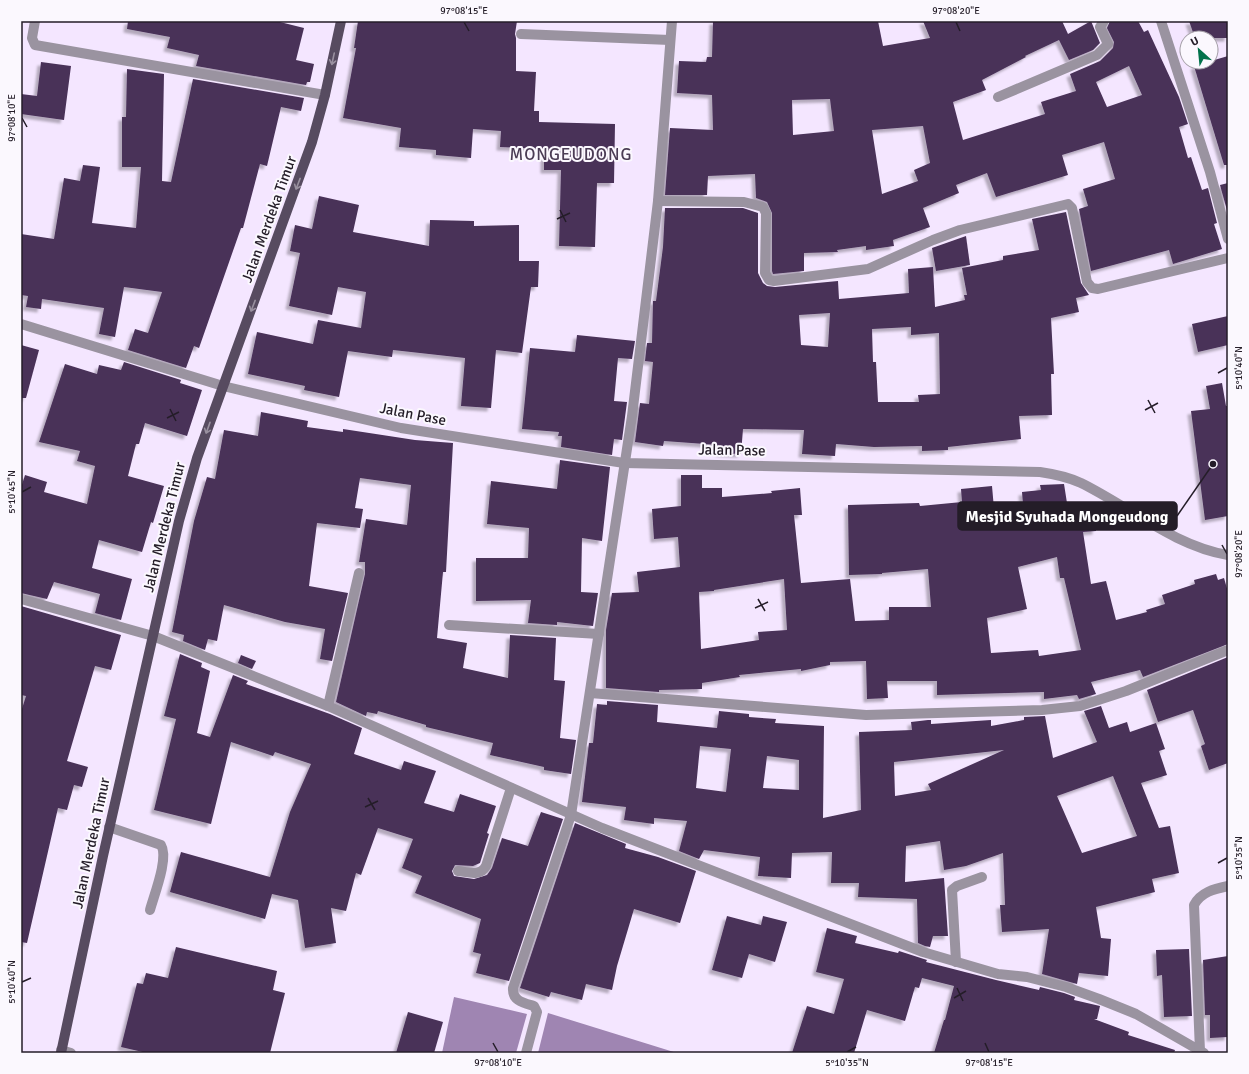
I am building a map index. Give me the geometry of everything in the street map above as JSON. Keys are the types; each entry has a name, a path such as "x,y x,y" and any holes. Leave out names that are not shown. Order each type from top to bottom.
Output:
{"main road":[{"name":"Jalan Merdeka Timur","path":"61,1052 109,828 183,507 197,458 303,171 325,95 341,21"}],"street":[{"path":"35,21 32,38 35,45 325,95"},
{"path":"526,1053 537,1012 534,1006 517,1000 514,997 513,988 571,815 632,416 658,201 672,21"},
{"path":"998,97 1097,55 1108,44 1100,27 1104,21"},
{"path":"1160,21 1210,172 1228,239"},
{"path":"521,34 670,40"},
{"path":"658,201 744,202 763,207 766,214 765,273 769,280 774,281 868,269 890,261 933,240 960,230 1068,204 1072,208 1087,282 1092,288 1098,289 1228,258"},
{"name":"Jalan Pase","path":"21,324 223,386 401,428 624,463 1040,472 1059,475 1080,483 1189,544 1210,552 1228,555"},
{"path":"328,706 359,573"},
{"path":"21,599 153,636 328,706 571,815 923,952 998,974 1027,977 1066,987 1092,996 1136,1014 1202,1052"},
{"path":"449,625 599,634"},
{"path":"590,693 866,715 1042,710 1080,706 1126,691 1228,650"},
{"path":"458,871 477,874 484,870 511,788"},
{"path":"109,828 161,845 165,850 164,860 150,910"},
{"path":"956,962 952,890 957,886 982,877"},
{"path":"1202,1052 1194,905 1201,896 1214,889 1228,886"},
{"path":"61,1052 72,1053"}],"shaded area":[{"path":"454,997 527,1014 516,1053 442,1053"},
{"path":"548,1013 677,1053 538,1053"}],"building":[{"path":"128,21 276,21 304,28 296,60 314,64 310,82 307,82 306,85 196,66 199,55 167,48 170,37 127,29"},
{"path":"358,21 517,21 515,34 516,71 536,72 534,111 539,111 539,122 615,124 614,183 597,183 595,247 559,246 561,170 544,170 544,149 500,147 501,131 473,129 471,158 436,155 436,150 399,147 401,128 343,118 356,48 354,48"},
{"path":"713,21 878,21 883,46 930,38 923,21 1062,21 1068,34 1091,21 1100,43 1093,50 1069,60 1059,40 1025,56 1026,57 982,80 986,90 953,102 963,140 1045,114 1041,102 1076,91 1070,74 1100,61 1113,48 1114,42 1107,28 1110,21 1138,21 1144,32 1148,30 1179,97 1188,124 1179,127 1188,158 1191,157 1202,190 1208,188 1217,223 1214,224 1222,249 1173,264 1169,250 1091,271 1079,209 1088,206 1083,189 1115,179 1104,142 1062,155 1068,175 996,197 987,173 956,185 959,193 923,208 930,227 893,240 894,246 866,250 866,246 837,250 838,252 804,253 804,271 773,274 772,213 767,202 756,198 755,174 708,176 707,195 665,195 670,128 713,130 712,95 677,93 679,61 706,62 707,57 712,57","holes":["1129,66 1142,95 1107,107 1096,82","830,99 834,131 793,135 792,100","923,126 930,163 914,170 918,181 882,194 872,130"]},
{"path":"1189,21 1228,21 1228,38 1219,38 1219,30 1192,30"},
{"path":"1228,56 1228,165 1224,165 1195,70 1219,70 1219,59"},
{"path":"41,62 71,66 64,120 21,114 21,94 37,96"},
{"path":"127,69 164,74 162,181 171,182 193,79 304,98 301,111 281,107 267,166 260,164 243,228 241,228 199,348 194,346 186,368 128,350 135,329 148,333 162,292 124,287 115,337 99,334 104,308 42,299 41,309 26,307 28,296 21,295 21,234 54,239 64,178 80,181 83,165 100,167 92,223 136,228 141,167 122,167 122,117 126,117"},
{"path":"1228,183 1228,214 1220,185"},
{"path":"319,196 359,205 353,232 429,246 430,220 474,221 474,226 519,225 519,261 539,261 538,287 531,287 522,353 496,350 491,408 461,406 465,358 393,350 392,357 348,351 339,397 304,390 305,386 248,374 257,332 313,344 318,320 361,328 366,292 338,287 332,315 289,306 300,253 290,251 295,225 312,229"},
{"path":"665,208 743,208 758,213 758,273 763,283 767,286 775,287 838,281 839,299 909,293 908,269 933,267 935,307 965,300 964,295 967,295 962,268 1003,260 1003,256 1039,250 1032,219 1066,212 1081,283 1089,295 1076,298 1079,312 1051,318 1054,374 1051,374 1052,415 1019,416 1021,439 948,447 948,450 922,451 922,446 874,447 836,444 835,456 802,454 804,430 743,429 741,454 719,453 719,445 664,441 663,446 635,442 640,403 649,404 653,362 645,361 647,343 652,343 653,301 656,301 663,247","holes":["830,313 828,347 801,345 799,315","911,327 911,335 939,333 940,394 918,395 919,402 878,402 876,362 873,362 872,329"]},
{"path":"966,236 970,265 936,271 932,248"},
{"path":"1228,316 1228,345 1198,352 1192,324"},
{"path":"577,335 635,341 632,359 618,358 614,401 627,402 622,440 614,439 612,455 561,447 562,436 558,436 559,432 522,429 530,348 575,352"},
{"path":"21,345 39,350 26,398 21,398"},
{"path":"124,362 181,380 180,383 202,390 187,436 145,423 139,444 136,444 128,476 164,486 153,523 151,522 142,552 99,540 92,568 132,579 121,620 95,613 100,594 54,582 47,599 21,593 21,488 25,475 47,482 44,492 87,504 95,466 77,461 80,451 39,442 65,364 97,374 99,365 121,370"},
{"path":"1222,383 1226,406 1228,406 1228,516 1205,520 1191,411 1210,409 1206,386"},
{"path":"261,412 308,421 307,427 343,432 343,429 415,440 453,443 446,572 443,572 437,638 467,643 463,668 508,678 510,635 556,638 554,680 565,681 560,738 576,740 571,774 544,770 544,767 490,755 493,743 426,727 426,725 378,711 377,714 367,712 366,716 336,702 365,574 365,562 359,562 366,519 407,525 411,485 360,478 355,508 363,509 360,528 317,523 309,586 348,593 332,661 320,659 325,629 285,622 224,605 217,641 208,639 205,650 183,641 184,635 172,632 194,521 207,477 215,479 224,430 258,436"},
{"path":"560,460 610,467 602,541 582,538 581,592 598,593 593,626 557,622 557,625 528,623 531,600 476,601 476,558 528,558 529,528 487,524 491,481 557,489"},
{"path":"681,475 702,475 702,488 722,488 722,497 772,493 771,491 800,488 802,515 794,515 801,583 850,579 855,621 889,620 889,607 931,607 928,569 882,574 849,575 848,505 919,503 920,506 962,502 961,489 992,486 995,520 1024,516 1022,492 1041,490 1040,485 1064,484 1067,503 1095,502 1096,531 1083,532 1091,584 1106,581 1116,620 1147,612 1146,610 1165,604 1162,595 1195,584 1194,580 1216,574 1218,580 1224,578 1228,592 1228,644 1143,677 1140,670 1091,682 1096,694 1079,699 1077,695 1044,699 1044,692 937,695 937,681 887,681 888,698 867,699 866,661 830,662 830,665 801,671 801,669 739,675 740,677 702,683 702,689 659,690 659,692 606,688 606,630 612,593 639,592 637,572 680,567 678,537 654,539 652,509 681,506","holes":["1057,557 1060,578 1064,578 1081,650 1039,656 1038,650 991,653 987,618 1027,609 1018,567","784,579 787,630 758,632 759,640 701,649 699,592 714,591"]},
{"path":"21,606 121,635 111,670 95,666 67,761 88,767 82,787 74,785 67,810 58,808 27,943 21,942 21,712 26,696 21,695"},
{"path":"180,654 202,663 201,667 210,671 197,733 210,737 233,675 248,681 246,684 330,714 362,728 354,754 401,770 404,761 436,771 424,803 454,812 460,794 496,806 487,833 489,834 480,863 473,866 455,865 452,871 454,876 474,879 487,875 492,868 502,838 528,846 541,812 563,819 509,981 476,973 481,954 473,952 481,919 415,893 422,876 402,868 413,839 378,828 361,875 356,873 346,911 331,908 336,943 305,948 298,900 272,894 265,919 170,892 181,852 270,877 290,812 311,764 275,752 273,756 231,742 211,824 154,810 176,719 164,716"},
{"path":"241,655 256,661 252,669 238,663"},
{"path":"1228,657 1228,763 1209,770 1201,746 1205,744 1193,710 1158,722 1147,690"},
{"path":"607,701 658,705 657,722 717,728 719,711 749,714 749,717 776,719 775,723 824,726 823,818 861,810 859,732 912,730 911,722 928,720 931,720 931,724 991,720 991,726 1024,720 1024,717 1045,716 1053,758 1097,742 1084,711 1101,706 1109,728 1127,722 1130,732 1156,723 1165,749 1159,751 1167,775 1141,783 1159,828 1170,826 1179,873 1152,879 1155,892 1096,907 1101,938 1111,939 1108,976 1079,973 1077,984 1042,974 1049,929 1002,932 1000,905 1005,905 1003,853 966,866 944,870 940,841 906,846 905,882 944,878 948,936 933,936 930,947 925,946 918,943 917,899 858,897 859,883 831,883 832,852 792,853 791,878 758,876 760,857 704,850 699,859 679,851 687,821 654,818 654,824 624,820 626,807 582,802 589,743 593,743 597,704 607,705","holes":["700,746 731,749 726,792 696,788","1004,750 928,784 931,790 895,796 894,762","767,756 799,760 799,790 763,788","1113,776 1137,836 1082,853 1057,796"]},
{"path":"575,823 626,844 625,848 658,857 696,871 680,923 634,909 617,966 612,990 586,984 582,1000 551,992 549,997 520,988"},
{"path":"727,916 761,925 763,916 787,922 775,962 749,954 742,978 712,970"},
{"path":"827,928 857,936 855,943 898,953 899,951 927,960 926,962 996,980 1039,990 1040,987 1064,993 1075,997 1074,1000 1100,1006 1097,1019 1094,1019 1129,1032 1128,1035 1175,1050 1174,1053 934,1053 954,986 922,978 919,988 915,987 905,1021 867,1010 854,1053 792,1053 807,1006 834,1014 844,979 816,972"},
{"path":"176,947 277,971 273,990 285,993 270,1053 147,1053 121,1047 137,983 143,984 146,973 168,978"},
{"path":"1189,949 1192,1016 1164,1017 1162,975 1157,976 1156,950"},
{"path":"1228,956 1228,1037 1210,1038 1210,1015 1205,1015 1203,960"},
{"path":"408,1012 443,1022 434,1053 396,1053"}],"place":[{"name":"Mesjid Syuhada Mongeudong","path":"1213,464"}],"district":[{"name":"MONGEUDONG","path":"571,154"}]}
